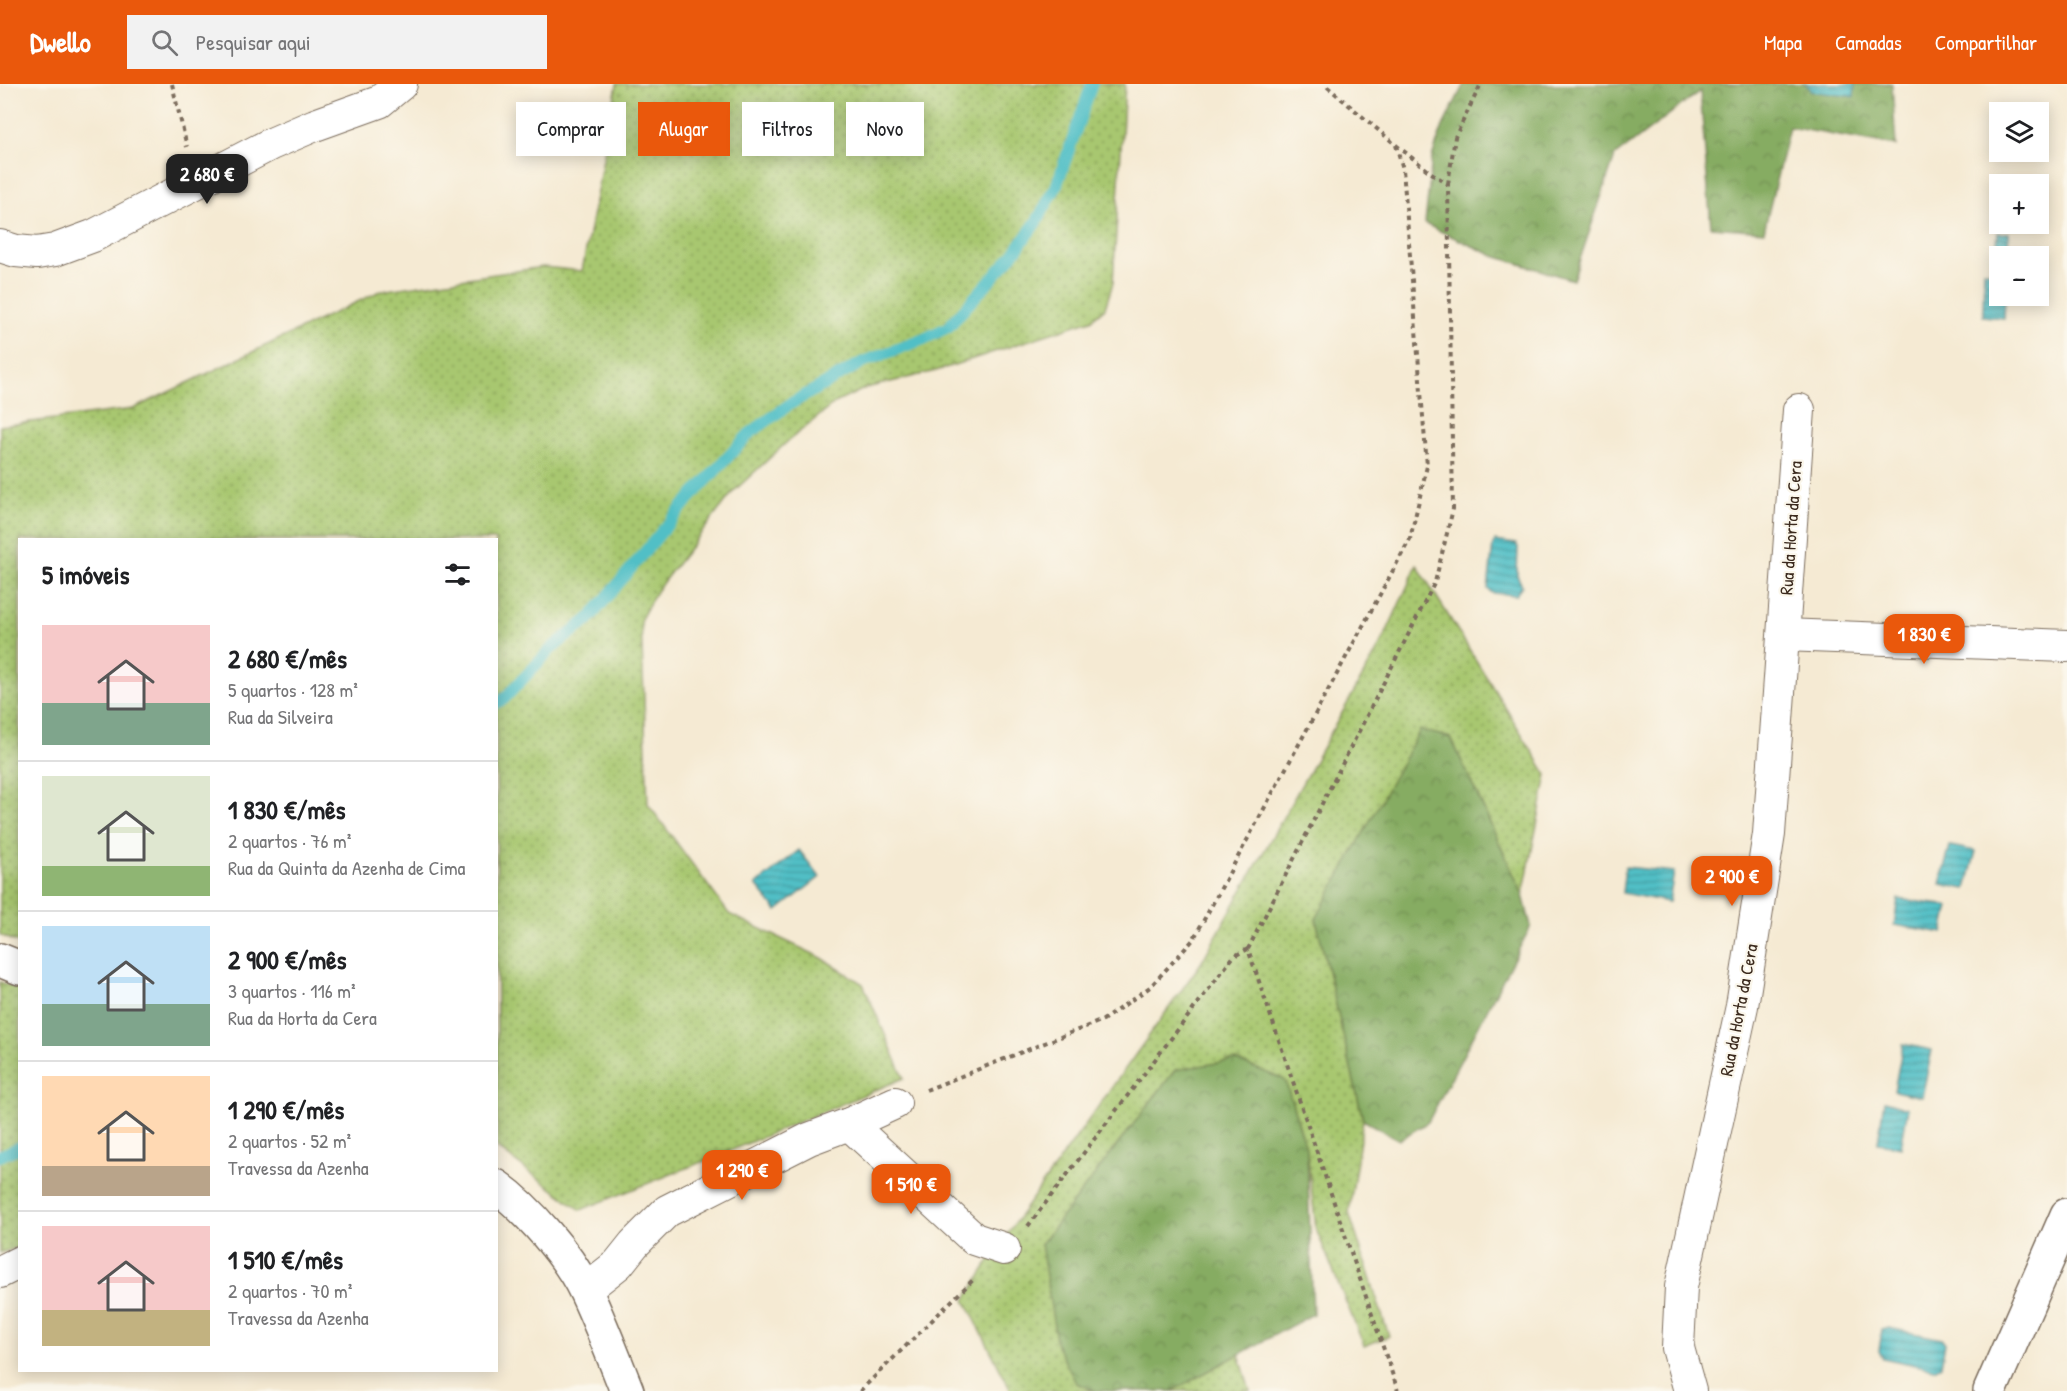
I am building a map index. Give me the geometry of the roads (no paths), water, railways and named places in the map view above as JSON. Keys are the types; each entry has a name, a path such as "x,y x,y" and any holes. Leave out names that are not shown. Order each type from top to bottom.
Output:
{"main road":[{"path":"0,960 18,967"},
{"path":"501,1195 546,1233 564,1256 585,1290 627,1391"},
{"path":"1990,1391 2067,1215"}],"street":[{"path":"0,246 16,251 37,253 55,250 93,236 271,144 379,102 401,84"},
{"name":"Rua da Horta da Cera","path":"1690,1391 1678,1348 1681,1287 1742,1006 1767,845 1799,410"},
{"path":"1784,635 2067,646"},
{"path":"585,1290 618,1264 634,1244 667,1211 809,1139 895,1103"},
{"path":"849,1124 974,1239 1004,1249"},
{"path":"0,1272 18,1263"}],"water":[{"path":"1805,84 1855,84 1854,97 1810,91"},
{"path":"1998,234 2009,234 2008,246 1997,246"},
{"path":"1984,271 1989,271 1989,306 2005,306 2004,318 1983,316"},
{"path":"1495,541 1516,544 1518,547 1517,575 1522,586 1516,595 1492,593 1488,589"},
{"path":"1950,846 1976,851 1966,889 1940,884"},
{"path":"799,850 820,877 777,911 756,885"},
{"path":"1625,867 1674,872 1669,902 1622,893"},
{"path":"1898,899 1949,906 1943,933 1894,925"},
{"path":"1903,1044 1932,1050 1922,1097 1894,1091"},
{"path":"1884,1101 1908,1108 1901,1147 1878,1143"},
{"path":"1889,1328 1942,1339 1945,1343 1941,1365 1934,1369 1883,1358 1879,1351 1882,1330"}],"waterway":[{"path":"498,702 504,699 552,648 589,619 683,506 749,434 790,404 863,362 924,339 948,327 1012,256 1037,221 1056,187 1092,84"},
{"path":"0,1156 18,1148"}]}
